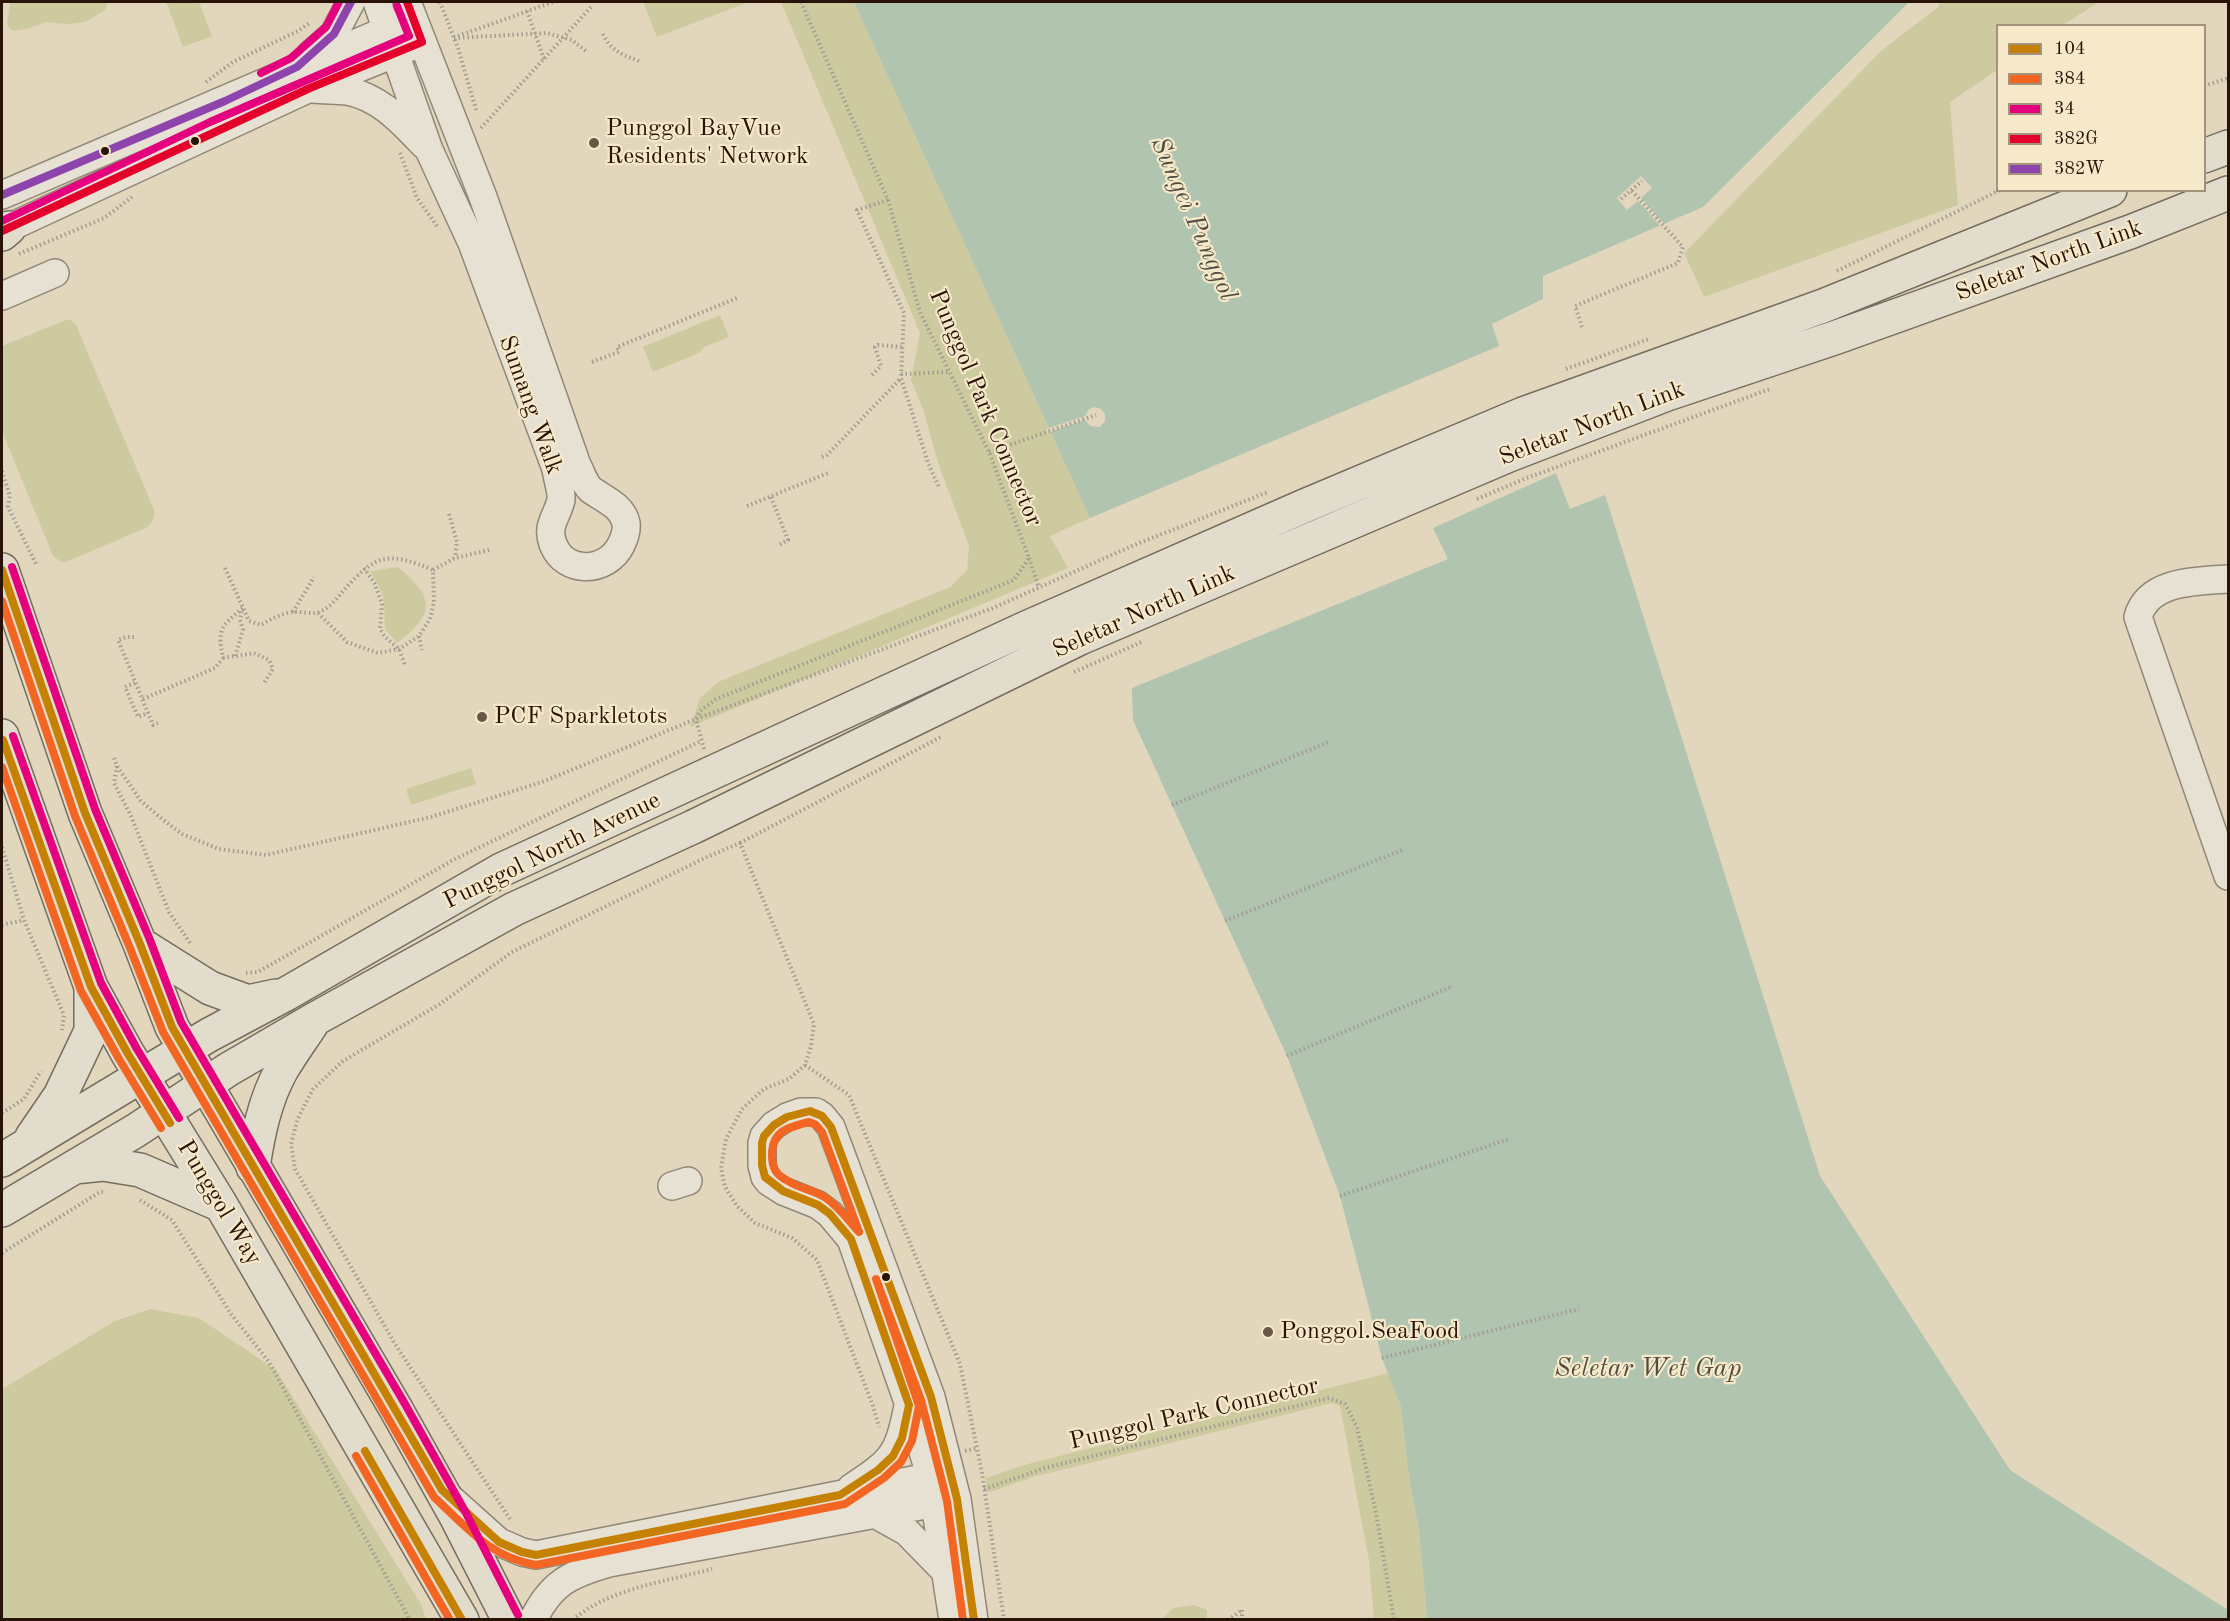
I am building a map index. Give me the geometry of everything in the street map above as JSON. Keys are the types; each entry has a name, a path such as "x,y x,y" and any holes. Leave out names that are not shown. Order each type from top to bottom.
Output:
{"main road":[{"path":"2206,156 2229,147"},
{"name":"Seletar North Link","path":"1026,628 1302,507 1523,414 1823,306 2105,192"},
{"name":"Seletar North Link","path":"970,692 1080,638 1509,455 1667,394 1837,338 2229,194"},
{"name":"Punggol Way","path":"2,570 85,813 140,944 172,1028 396,1409 509,1620"},
{"name":"Punggol North Avenue","path":"15,1152 185,1050 501,870 1026,628"},
{"name":"Punggol North Avenue","path":"2,1210 315,1019 513,909 693,827 970,692"},
{"name":"Punggol Way","path":"2,736 91,987 163,1112 221,1205 462,1620"},
{"path":"140,944 210,988 248,1002 286,994"},
{"path":"15,1152 60,1096 91,1031 91,987"},
{"path":"253,1167 257,1138 267,1103 282,1070 315,1019"},
{"path":"74,1167 103,1164 140,1170 221,1205"}],"street":[{"path":"303,78 334,34 351,2"},
{"name":"Sumang Walk","path":"377,2 429,150 472,243 556,469 561,497 549,529 553,543 560,556 573,565 588,567 602,565 616,555 625,537 626,523 610,500 589,488 577,465 483,197 414,21"},
{"path":"6,238 303,78 391,41 414,21"},
{"path":"2,195 225,101 303,78 378,103 395,116 429,150"},
{"path":"2,296 55,273"},
{"path":"2229,579 2193,582 2159,592 2150,597 2140,610 2138,617 2229,876"},
{"path":"953,1620 946,1572 944,1488 909,1405 851,1239 841,1226 820,1207 809,1200 783,1191 765,1177 762,1165 764,1136 787,1116 801,1112 816,1112 831,1127 931,1397 944,1488 974,1620"},
{"path":"840,1495 878,1470 893,1456 902,1438 909,1405"},
{"path":"441,1490 499,1542 522,1552 536,1555 840,1495 944,1488"},
{"path":"533,1620 547,1595 565,1579 582,1570 873,1513 911,1509 944,1488"},
{"path":"873,1513 907,1532 946,1572"}],"path":[{"path":"553,2 454,38 547,33 572,40 587,52"},
{"name":"Punggol Park Connector","path":"696,719 707,705 730,692 1014,580 1029,558 989,452 921,312 888,200 801,2"},
{"path":"481,128 592,6"},
{"path":"527,11 544,59"},
{"path":"204,83 233,62 298,31 315,19"},
{"path":"603,34 608,46 622,55 639,61"},
{"path":"2206,86 2229,78"},
{"path":"1622,199 1642,181"},
{"path":"6,238 104,218 138,192"},
{"path":"1582,327 1575,306 1678,263 1683,248 1632,192"},
{"path":"888,200 857,210 904,313 901,376 928,463 940,489"},
{"path":"592,362 619,352 617,347 737,298"},
{"path":"872,375 881,366 875,347 878,345 902,347"},
{"path":"822,457 827,455 901,376 950,372"},
{"path":"1469,502 1524,479 1777,386"},
{"path":"989,452 1096,415"},
{"path":"2,471 10,496 8,507 36,566"},
{"path":"747,506 828,473"},
{"path":"771,497 788,540 779,545"},
{"path":"449,514 457,542 455,558"},
{"path":"433,570 455,558 489,550"},
{"path":"225,568 249,621 261,625 277,616 293,612 318,613 332,604 364,568 380,559 396,558 433,570"},
{"path":"1029,558 1039,588"},
{"path":"364,568 375,584 382,604 380,628 385,637 399,649 405,665"},
{"path":"318,613 347,642 378,653 399,649 419,636 430,620 434,602 433,570"},
{"path":"293,612 314,578"},
{"path":"235,657 243,630 240,620 243,608"},
{"path":"223,658 219,639 225,623 243,608"},
{"path":"419,636 422,650"},
{"path":"134,637 118,640 153,725 158,723"},
{"path":"1065,676 1152,637"},
{"path":"143,699 215,668 223,658 254,652 269,660 273,669 264,683"},
{"path":"135,683 125,687 138,717 148,713"},
{"path":"114,758 141,801 182,834 219,849 266,855 431,817 542,782 696,719 701,741"},
{"path":"740,843 948,733"},
{"path":"1172,805 1329,742"},
{"path":"117,766 114,783 132,816 169,912 188,942 196,948"},
{"path":"2,847 24,920 64,1015 59,1036"},
{"path":"1225,921 1402,850"},
{"path":"512,1521 395,1344 295,1169 291,1144 298,1118 313,1089 343,1061 440,1004 512,952 707,857"},
{"path":"2,925 24,920"},
{"path":"1287,1056 1453,986"},
{"path":"805,1065 849,1095 960,1364 977,1448 1004,1620"},
{"path":"2,1113 24,1099 43,1068"},
{"path":"1340,1196 1509,1139"},
{"path":"2,1253 100,1192 114,1190"},
{"path":"132,1196 172,1220 231,1314 269,1362 410,1620"},
{"path":"1382,1358 1579,1309"},
{"name":"Punggol Park Connector","path":"984,1490 1045,1468 1329,1398 1345,1404 1357,1427 1376,1513 1394,1620"},
{"path":"573,1620 586,1608 621,1593 723,1566"},
{"path":"1228,1620 1242,1610 1242,1620"}],"shaded area":[{"path":"10,2 108,2 105,10 85,22 67,24 46,22 13,31 7,25"},
{"path":"166,2 199,2 212,36 183,47"},
{"path":"643,2 749,2 657,37"},
{"path":"781,2 854,2 1090,518 1050,536 1068,568 690,727 700,698 718,682 950,587 967,570 969,546 939,466 923,409 911,380 920,333"},
{"path":"1940,2 2099,2 2065,24 1996,24 1996,71 1950,102 1958,205 1704,297 1684,253 1881,51 1938,7"},
{"path":"720,315 729,337 704,347 699,353 653,372 643,347"},
{"path":"71,320 76,325 155,512 148,527 66,562 61,562 53,556 2,431 2,346"},
{"path":"398,567 419,588 426,605 419,623 397,643 385,629 383,598 370,571"},
{"path":"471,768 476,784 411,805 406,789"},
{"path":"150,1309 199,1318 276,1370 421,1604 426,1619 2,1619 2,1389 113,1322"},
{"path":"1388,1373 1401,1407 1410,1485 1419,1530 1427,1619 1374,1619 1369,1561 1340,1406 1332,1403 1033,1477 987,1493 986,1478 1024,1465"},
{"path":"1194,1605 1207,1610 1207,1619 1162,1619 1173,1608"}],"water":[{"name":"Sungei Punggol","path":"854,2 1909,2 1703,207 1543,276 1543,299 1492,324 1499,346 1090,518"},
{"name":"Seletar Wet Gap","path":"1556,473 1570,509 1605,495 1820,1176 2010,1470 2228,1610 2228,1619 1427,1619 1419,1530 1410,1485 1401,1407 1382,1358 1340,1196 1287,1056 1133,720 1132,688 1448,559 1433,528"}],"pier":[{"path":"1641,176 1652,188 1641,198 1666,226 1662,228 1638,201 1627,210 1617,198"},
{"path":"1095,407 1101,409 1105,414 1105,421 1100,427 1090,426 1085,420 1047,433 1046,429 1085,416 1089,409"}],"transit line":[{"name":"34","path":"261,73 291,58 326,27 339,2"},
{"name":"382W","path":"2,195 225,101 297,67 334,34 351,2"},
{"name":"382G","path":"2,231 310,88 422,42 407,2"},
{"name":"34","path":"2,221 210,122 409,36 397,6"},
{"name":"34","path":"12,567 95,809 150,940 181,1022 405,1404 466,1513 518,1615"},
{"name":"104","path":"2,570 85,813 172,1027 442,1490 499,1542 522,1552 536,1555 840,1495 878,1470 893,1456 902,1438 909,1405 851,1239 830,1214 818,1205 783,1191 765,1177 762,1165 764,1136 774,1125 787,1117 810,1111 822,1116 831,1127 931,1397 957,1499 974,1620"},
{"name":"384","path":"2,601 75,816 163,1032 434,1497 480,1540 506,1556 536,1565 845,1504 884,1478 901,1462 912,1441 919,1406 876,1279 921,1400 947,1501 963,1620"},
{"name":"34","path":"13,736 101,983 137,1049 179,1118"},
{"name":"104","path":"3,740 91,987 170,1123"},
{"name":"384","path":"2,767 81,991 161,1128"},
{"name":"384","path":"809,1122 816,1125 822,1132 859,1232 822,1195 784,1179 774,1167 773,1147 778,1135 788,1128 809,1122"},
{"name":"104","path":"365,1451 462,1620"},
{"name":"384","path":"356,1456 450,1620"}],"place":[{"name":"Punggol BayVue Residents' Network","path":"594,143"},
{"name":"PCF Sparkletots","path":"482,717"},
{"name":"Ponggol.SeaFood","path":"1268,1332"}]}
